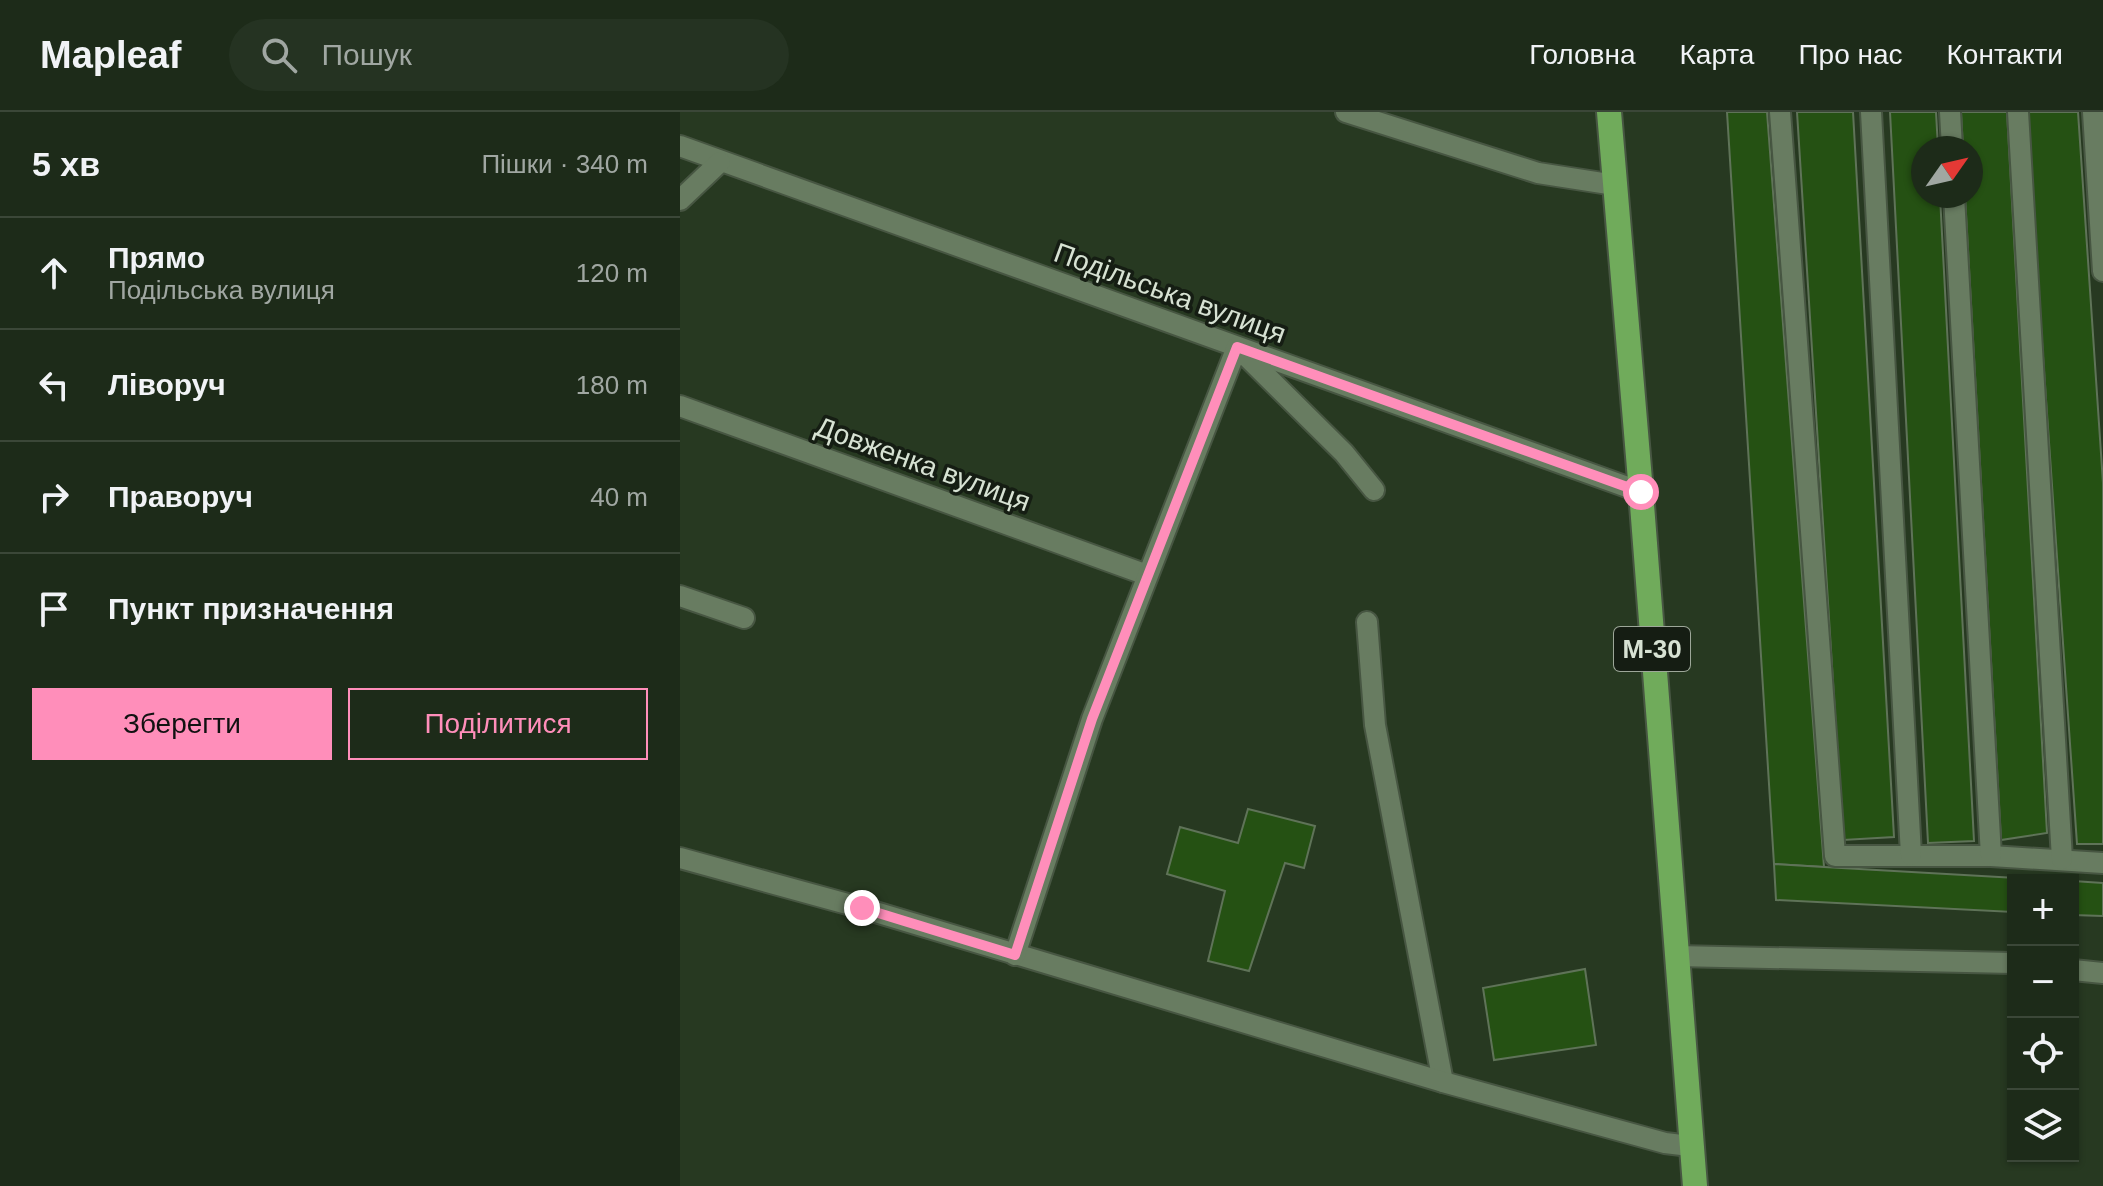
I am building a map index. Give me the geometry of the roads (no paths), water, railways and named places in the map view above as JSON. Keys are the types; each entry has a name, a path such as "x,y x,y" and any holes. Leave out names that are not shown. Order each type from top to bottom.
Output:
{"highway":[{"name":"М-30","path":"1609,112 1695,1186"}],"street":[{"path":"1346,112 1538,173 1615,185"},
{"path":"1780,112 1835,856 1991,856 2103,863"},
{"path":"1871,112 1911,855"},
{"path":"1950,112 1951,136"},
{"path":"2018,112 2062,859"},
{"path":"2093,112 2103,271"},
{"name":"Подільська вулиця","path":"680,146 1641,492"},
{"path":"680,200 720,162"},
{"path":"1955,208 1991,856"},
{"path":"1015,955 1092,719 1237,347 1344,453 1374,490"},
{"name":"Довженка вулиця","path":"680,406 1147,575"},
{"path":"680,596 744,618"},
{"path":"1367,622 1375,725 1443,1082"},
{"path":"680,858 763,879 1443,1082 1665,1143 1690,1146"},
{"path":"1676,956 2007,963"},
{"path":"2079,971 2103,973"}]}
